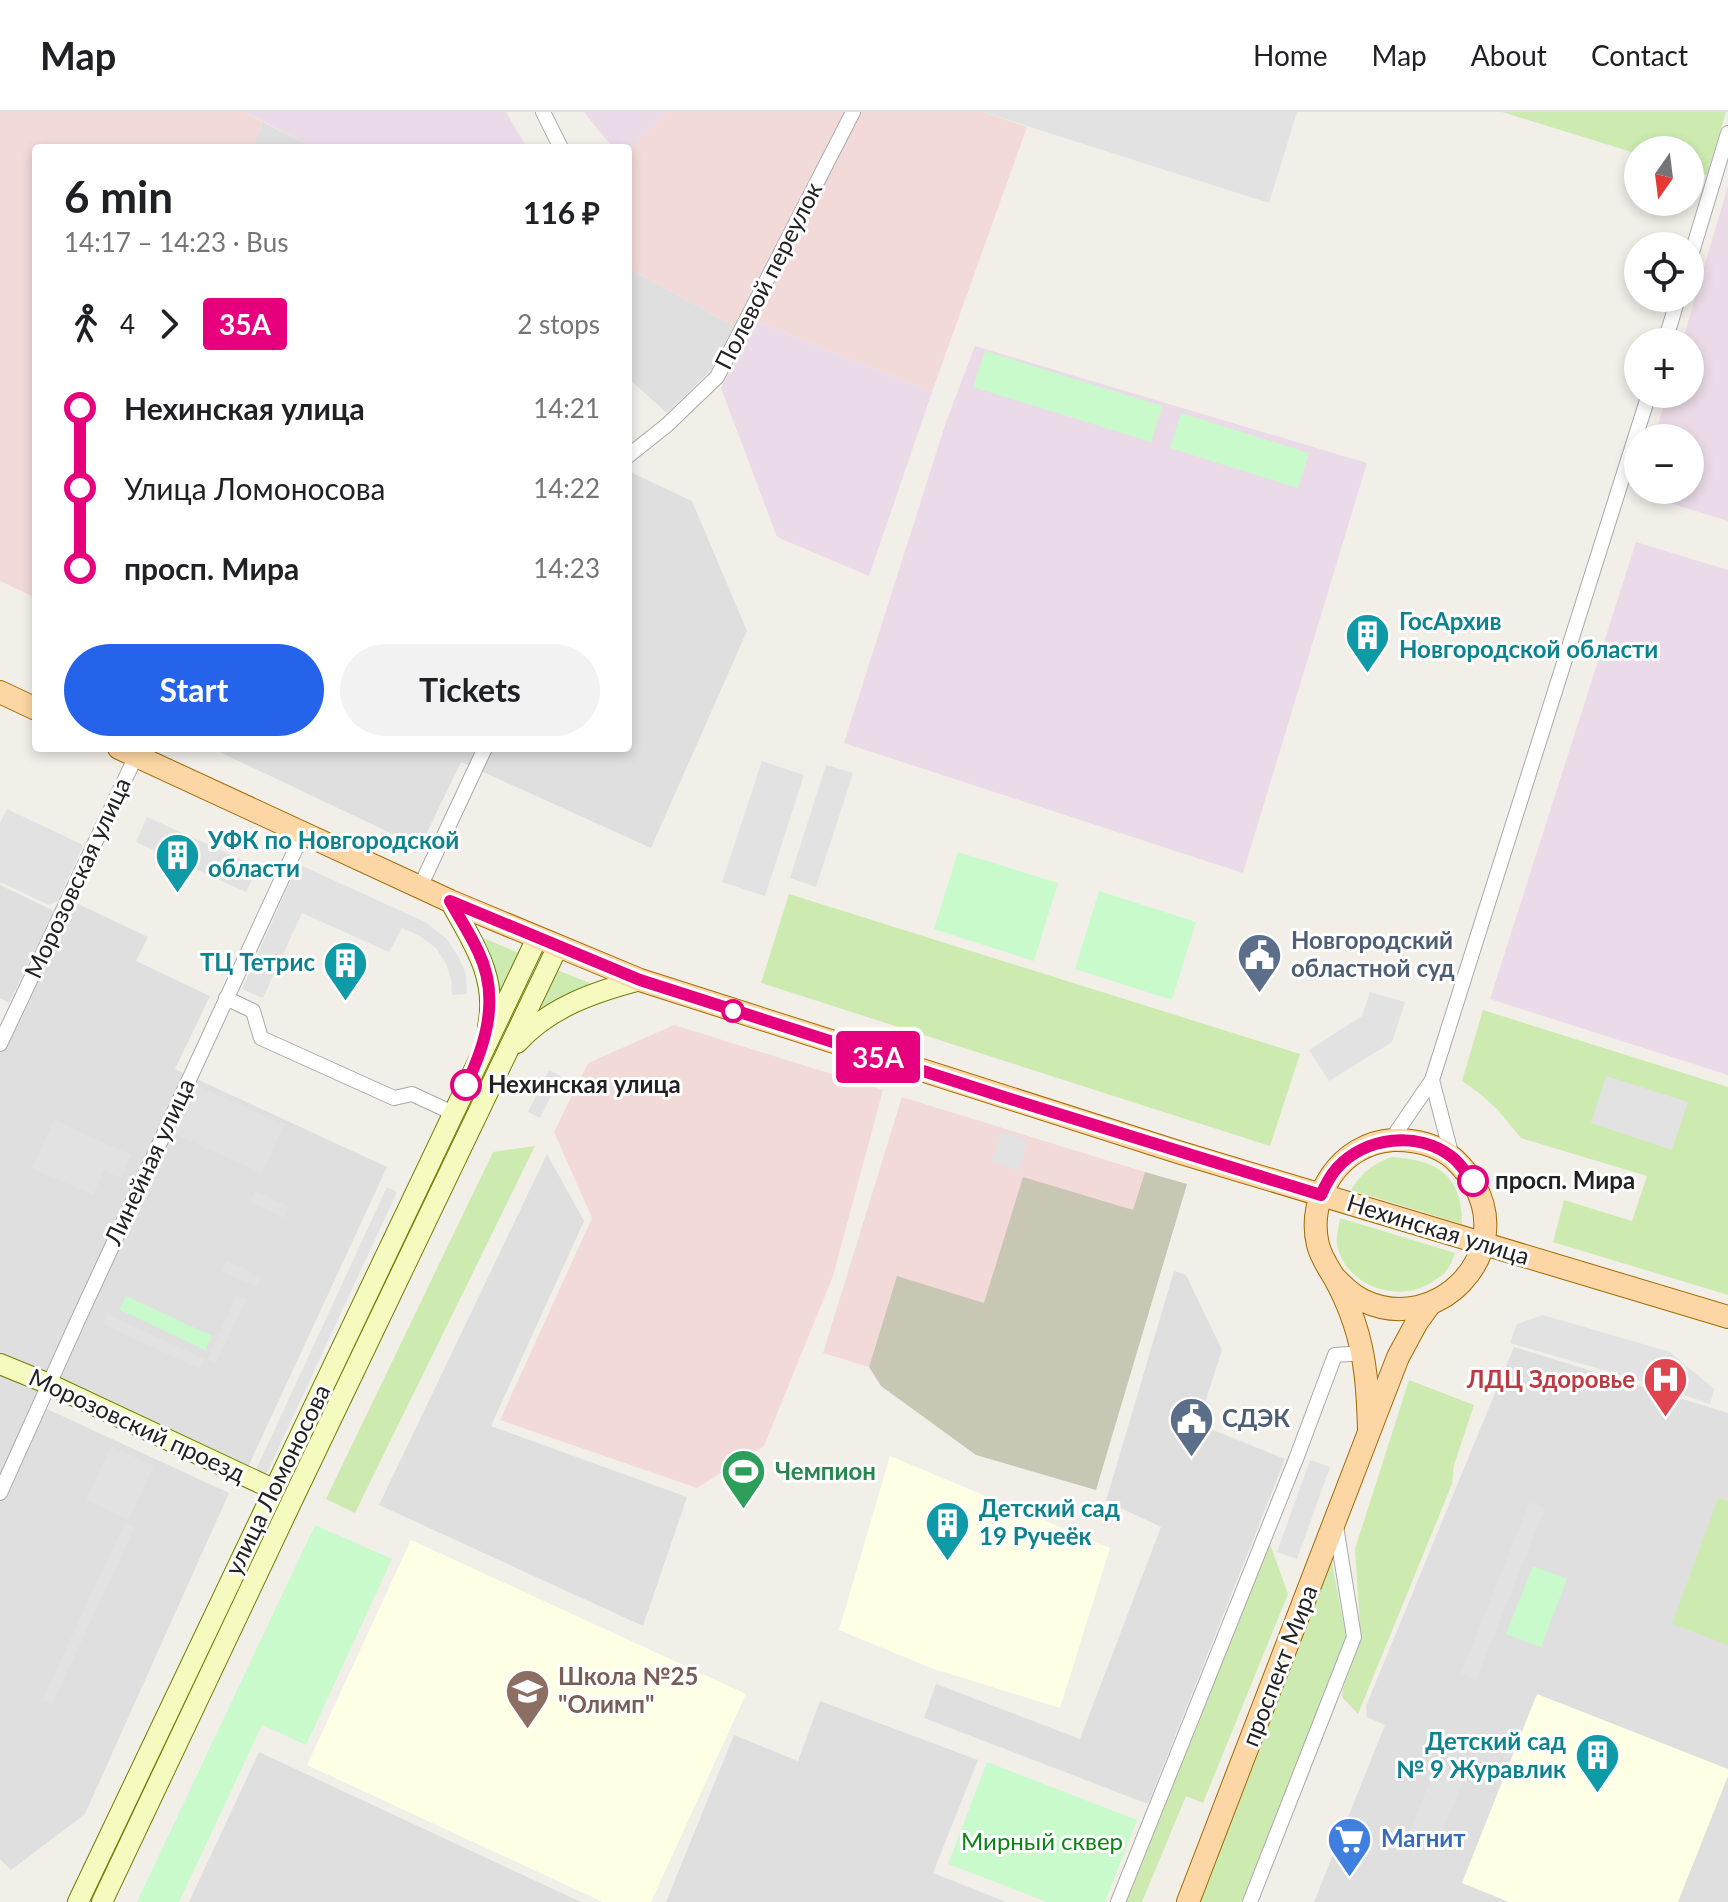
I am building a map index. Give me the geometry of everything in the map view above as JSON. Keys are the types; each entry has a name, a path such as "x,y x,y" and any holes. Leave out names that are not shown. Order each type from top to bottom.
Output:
{"main road":[{"path":"0,692 32,707"},
{"name":"Нехинская улица","path":"128,752 450,901 640,980 1004,1097 1728,1317"},
{"name":"улица Ломоносова","path":"450,901 478,950 489,988 489,1021 479,1058"},
{"name":"улица Ломоносова","path":"78,1902 479,1058 547,942"},
{"name":"улица Ломоносова","path":"106,1895 502,1062 547,942"},
{"name":"улица Ломоносова","path":"502,1062 529,1030 547,1016 605,989 640,980"},
{"name":"проспект Мира","path":"1335,1278 1355,1295 1379,1306 1405,1308 1430,1304 1449,1294 1476,1264 1483,1244 1484,1211 1473,1181 1452,1157 1433,1146 1391,1140 1360,1150 1347,1159 1336,1169 1321,1195 1316,1212 1319,1247 1353,1321 1363,1353 1369,1430"},
{"path":"377,1273 397,1282"},
{"name":"проспект Мира","path":"1188,1902 1398,1357 1430,1304"},
{"name":"Морозовский проезд","path":"0,1364 273,1489"},
{"path":"89,1878 106,1895"}],"street":[{"path":"543,112 559,144"},
{"name":"Полевой переулок","path":"632,453 667,425 717,377 853,112"},
{"path":"1698,232 1728,133"},
{"path":"1391,1140 1432,1080 1645,408"},
{"name":"Морозовская улица","path":"0,1044 128,752"},
{"path":"420,887 483,752"},
{"name":"Линейная улица","path":"0,1493 303,833"},
{"path":"226,998 253,1011 261,1038 394,1098 412,1094 453,1113"},
{"path":"1432,1080 1452,1157"},
{"path":"1118,1902 1335,1355 1363,1353"},
{"path":"1250,1902 1354,1637 1335,1521"}],"shaded area":[{"path":"0,112 245,112 263,122 253,144 32,144 32,596 0,581"},
{"path":"245,112 506,112 525,144 306,144"},
{"path":"584,112 667,112 632,146 610,144"},
{"path":"667,112 844,112 734,326 632,270 632,146"},
{"path":"861,112 983,112 1027,127 932,392 755,321"},
{"path":"983,112 1297,112 1269,203"},
{"path":"263,122 306,144 253,144"},
{"path":"1728,186 1728,521 1673,504 1704,504 1704,424 1658,424 1663,408 1704,408 1704,328 1686,328 1691,312 1704,312 1704,267"},
{"path":"632,270 734,326 711,370 667,413 632,382"},
{"path":"755,321 932,392 869,576 777,537 721,388"},
{"path":"975,346 1367,463 1243,873 844,743 946,422"},
{"path":"632,473 692,501 747,631 651,848 461,762 420,847 219,752 632,752"},
{"path":"1636,542 1728,570 1728,1075 1490,999"},
{"path":"762,761 804,775 765,896 722,882"},
{"path":"826,765 853,773 816,887 790,878"},
{"path":"7,809 83,845 58,901 49,905 0,882 0,823"},
{"path":"147,817 258,867 246,892 136,842"},
{"path":"298,864 425,922 446,938 466,974 467,994 452,995 446,964 436,948 420,936 402,928 389,952 302,913 263,998 242,989"},
{"path":"0,885 54,911 9,1003 0,998"},
{"path":"76,903 148,937 136,961 210,996 175,1069 387,1167 248,1467 47,1373 34,1403 229,1493 85,1814 11,1870 0,1859 0,1045 7,1048"},
{"path":"1370,992 1405,1002 1392,1042 1329,1081 1309,1050 1362,1016"},
{"path":"674,1025 883,1090 833,1276 764,1446 697,1488 500,1420 592,1218 554,1132 588,1063"},
{"path":"549,1070 561,1076 540,1118 528,1112"},
{"path":"1606,1076 1688,1102 1672,1150 1591,1123"},
{"path":"196,1085 284,1124 262,1173 174,1134"},
{"path":"902,1097 1145,1172 1133,1211 984,1303 897,1277 869,1367 823,1353"},
{"path":"54,1120 131,1155 121,1178 104,1171 93,1195 32,1168"},
{"path":"1001,1132 1028,1140 1019,1171 991,1162"},
{"path":"547,1154 584,1221 491,1426 687,1497 643,1626 379,1505"},
{"path":"1145,1172 1187,1184 1096,1490 976,1455 881,1386 869,1367 897,1276 984,1303 1023,1177 1133,1210"},
{"path":"387,1187 397,1192 264,1479 254,1474"},
{"path":"255,1191 290,1207 285,1218 250,1202"},
{"path":"227,1261 262,1277 257,1287 222,1271"},
{"path":"1174,1271 1186,1275 1222,1350 1198,1424 1285,1459 1148,1804 924,1718 936,1684 1080,1739 1161,1527 1106,1501"},
{"path":"237,1295 247,1299 216,1363 207,1359"},
{"path":"107,1314 204,1359 200,1369 103,1324"},
{"path":"1543,1315 1670,1352 1714,1389 1710,1404 1510,1343 1517,1324"},
{"path":"1514,1347 1728,1413 1728,1902 1314,1902 1385,1725 1367,1717 1366,1706"},
{"path":"111,1446 154,1466 128,1520 86,1500"},
{"path":"890,1456 1110,1548 1060,1708 931,1668 839,1630"},
{"path":"1310,1460 1330,1467 1297,1559 1277,1552"},
{"path":"1530,1502 1545,1508 1476,1680 1461,1674"},
{"path":"125,1522 135,1527 52,1704 42,1700"},
{"name":"Школа №25 \"Олимп\"","path":"411,1540 746,1694 651,1902 603,1902 307,1765"},
{"path":"1537,1694 1728,1769 1728,1776 1678,1902 1509,1902 1462,1883"},
{"path":"820,1701 978,1760 933,1873 1006,1902 666,1902 734,1735 798,1761"},
{"path":"259,1752 581,1902 189,1902"},
{"path":"1437,1763 1466,1774 1435,1850 1407,1839"}],"green space":[{"path":"1502,112 1726,112 1707,175 1704,174 1704,136 1624,136 1624,150"},
{"path":"985,351 1162,406 1151,442 973,387"},
{"path":"1181,413 1309,453 1298,488 1170,448"},
{"path":"958,852 1058,883 1034,961 934,929"},
{"path":"1099,891 1196,922 1172,1000 1075,969"},
{"path":"789,894 1300,1054 1270,1146 761,983"},
{"path":"479,936 521,954 498,1003"},
{"path":"557,970 595,985 535,1016"},
{"path":"526,979 533,981 395,1269 389,1266"},
{"path":"1483,1010 1728,1087 1728,1295 1553,1242 1564,1200 1632,1221 1647,1176 1521,1138 1497,1109 1462,1081"},
{"path":"535,1146 355,1513 326,1499 493,1152"},
{"path":"1392,1157 1422,1162 1444,1173 1457,1193 1462,1224 1351,1190 1368,1169"},
{"path":"1340,1218 1455,1253 1444,1273 1418,1289 1404,1292 1374,1287 1361,1280 1342,1258 1337,1244"},
{"path":"380,1284 386,1288 107,1874 101,1871"},
{"path":"126,1296 212,1336 205,1350 119,1309"},
{"path":"1409,1380 1474,1405 1454,1465 1452,1484 1358,1714 1342,1697 1361,1640 1355,1549"},
{"path":"1718,1498 1728,1501 1728,1645 1672,1624"},
{"path":"315,1525 392,1559 306,1745 262,1725 179,1902 137,1902"},
{"path":"1270,1544 1288,1594 1203,1803 1186,1796 1142,1902 1125,1902"},
{"path":"1331,1558 1347,1642 1241,1902 1200,1902"},
{"path":"1533,1566 1567,1579 1541,1647 1506,1634"},
{"name":"Мирный сквер","path":"987,1762 1137,1820 1105,1902 1047,1902 948,1864"}],"bus line":[{"name":"35А","path":"466,1085 485,1039 489,1021 489,988 483,961 450,901 640,980 1321,1195 1327,1181 1347,1159 1360,1150 1391,1140 1433,1146 1452,1157 1473,1181"}],"place":[{"name":"ГосАрхив Новгородской области","path":"1368,675"},
{"name":"УФК по Новгородской области","path":"177,894"},
{"name":"Новгородский областной суд","path":"1260,994"},
{"name":"ТЦ Тетрис","path":"346,1002"},
{"name":"Нехинская улица","path":"466,1085"},
{"name":"просп. Мира","path":"1473,1181"},
{"name":"ЛДЦ Здоровье","path":"1666,1419"},
{"name":"СДЭК","path":"1191,1458"},
{"name":"Чемпион","path":"744,1511"},
{"name":"Детский сад 19 Ручеёк","path":"948,1562"},
{"name":"Школа №25 \"Олимп\"","path":"527,1730"},
{"name":"Детский сад № 9 Журавлик","path":"1597,1795"},
{"name":"Магнит","path":"1350,1878"}]}
